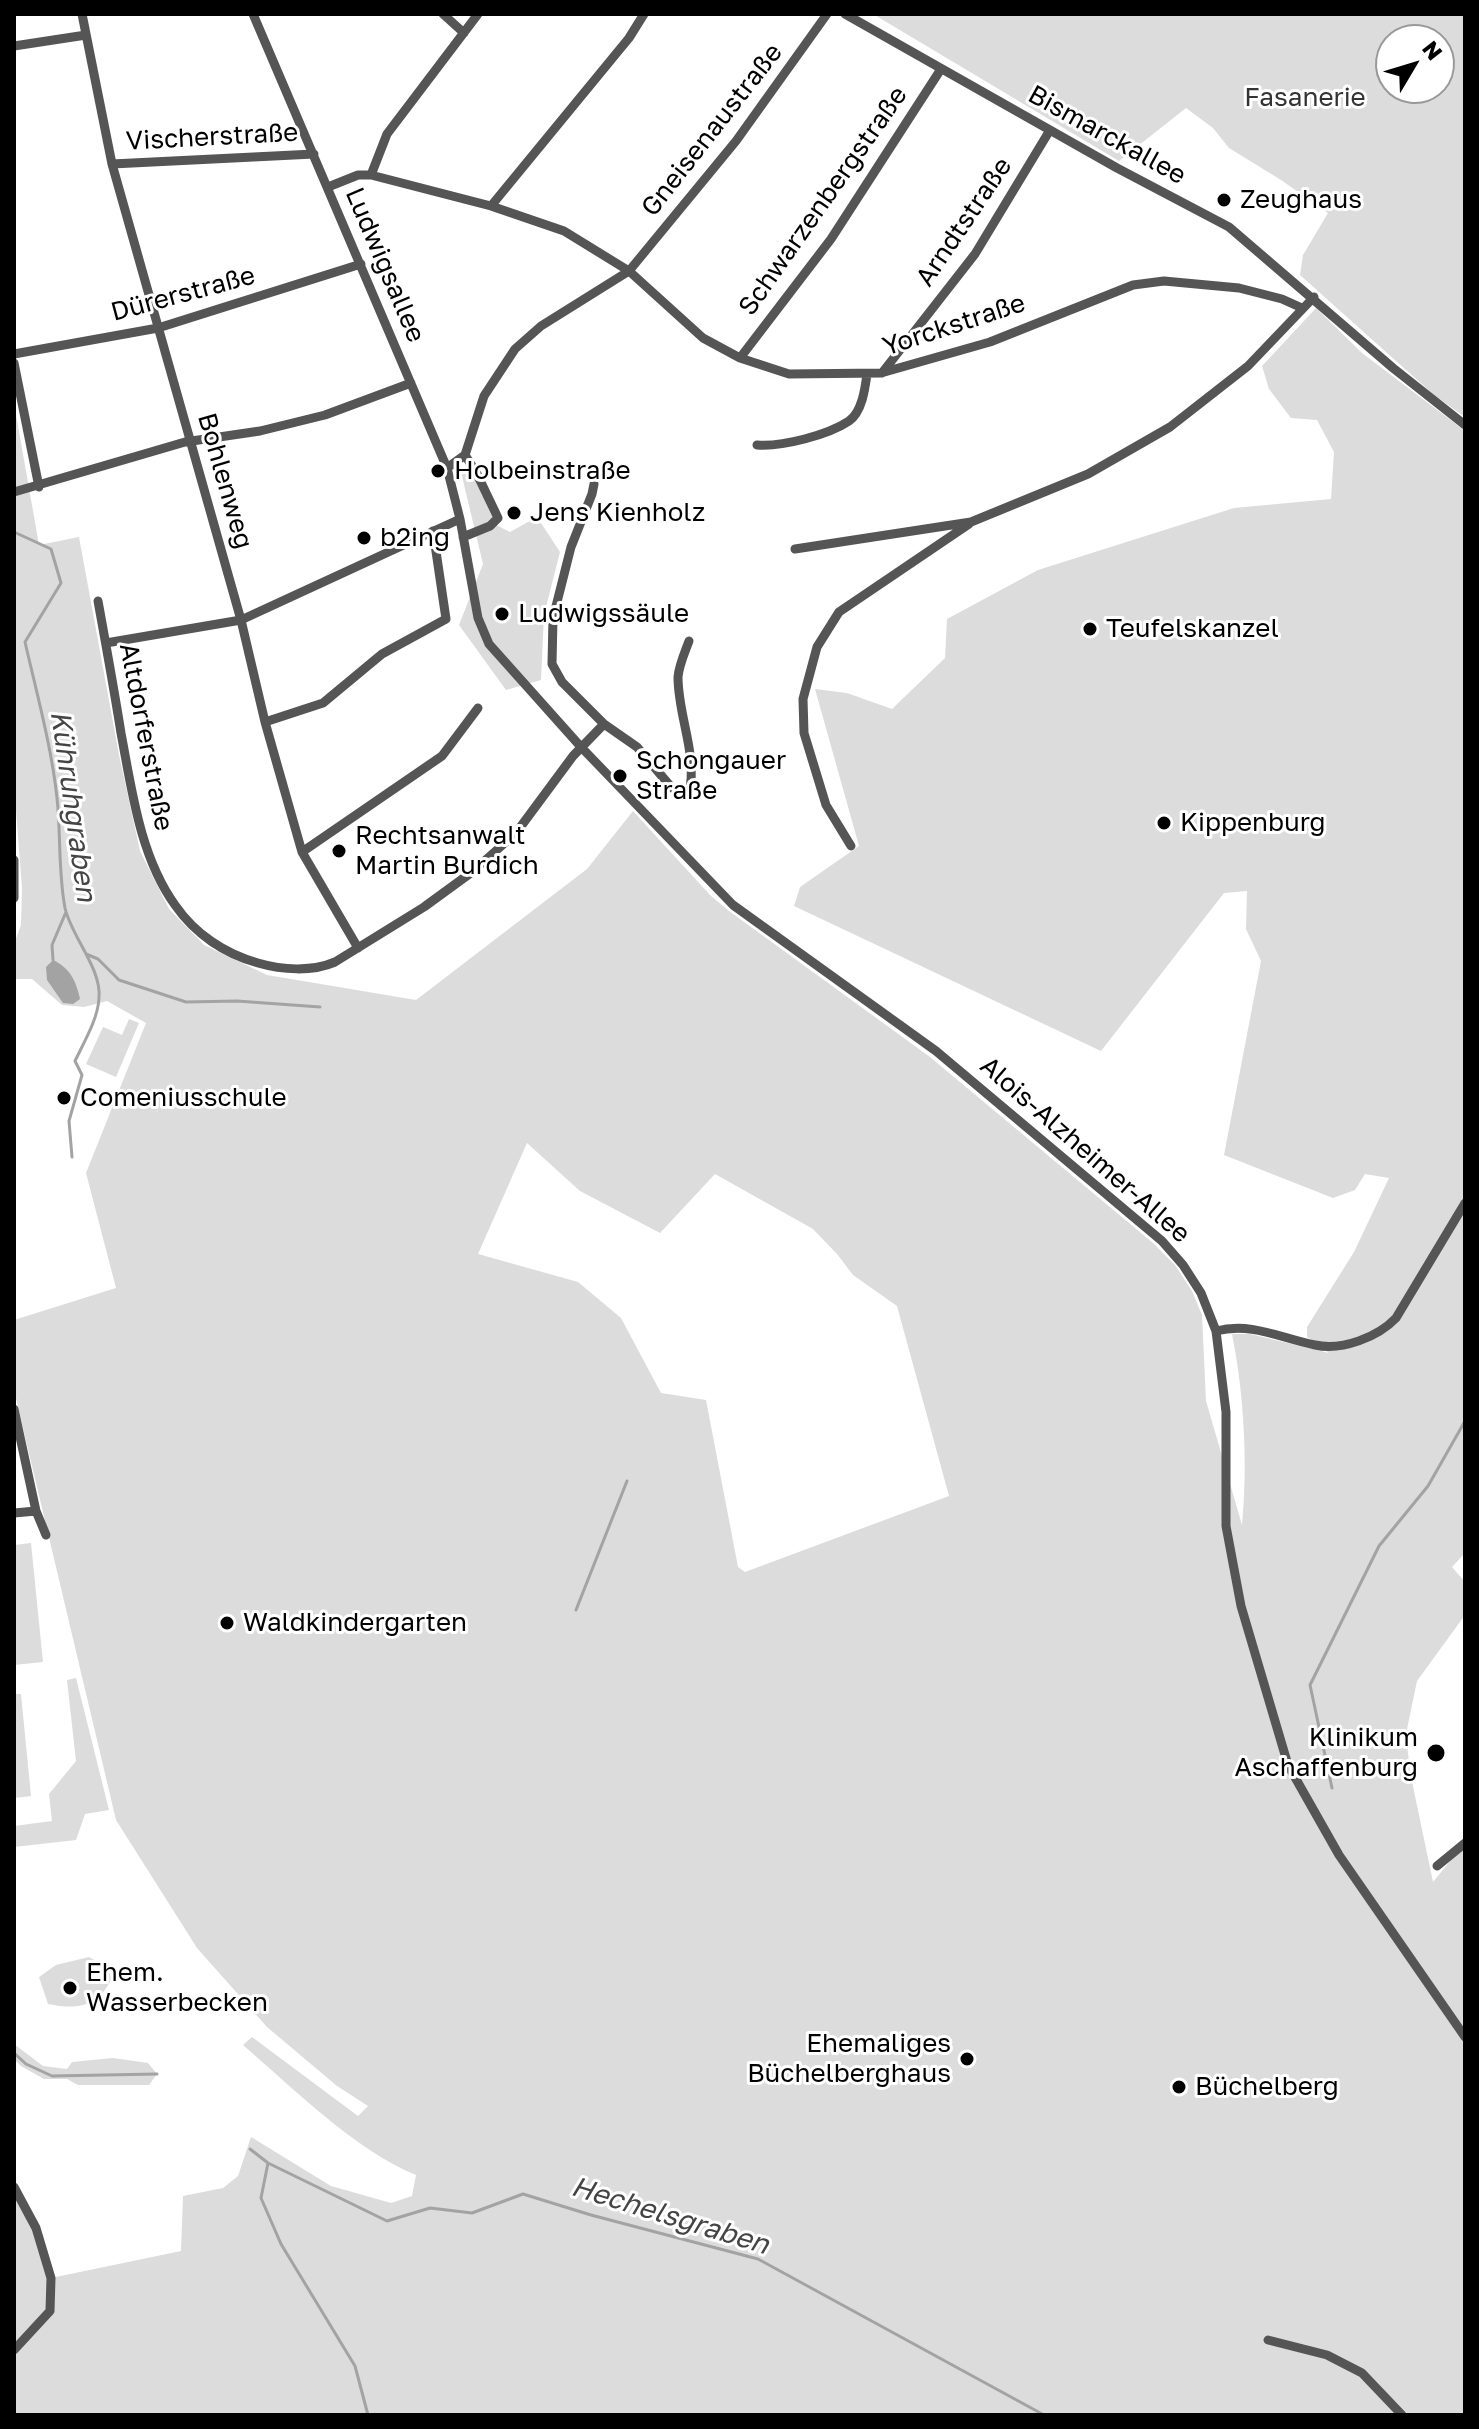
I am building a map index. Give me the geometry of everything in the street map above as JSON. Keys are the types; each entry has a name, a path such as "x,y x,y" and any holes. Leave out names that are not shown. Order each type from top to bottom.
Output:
{"street":[{"name":"Bohlenweg","path":"82,14 112,164 241,620 265,722 302,852 358,948"},
{"name":"Ludwigsallee","path":"253,14 447,468 460,519 478,618 489,644 581,747"},
{"path":"443,14 464,33"},
{"path":"371,175 387,134 478,14"},
{"path":"491,206 629,38 644,14"},
{"name":"Gneisenaustraße","path":"465,455 484,396 515,349 541,326 629,271 736,141 827,14"},
{"name":"Bismarckallee","path":"845,14 1229,227 1393,368 1465,425"},
{"path":"14,46 86,35"},
{"name":"Schwarzenbergstraße","path":"740,358 831,239 941,69"},
{"name":"Arndtstraße","path":"881,373 975,254 1050,130"},
{"name":"Vischerstraße","path":"112,164 314,154"},
{"name":"Yorckstraße","path":"328,187 358,175 371,175 491,206 564,231 629,271 703,338 740,358 789,374 881,373 990,342 1133,285 1164,281 1239,288 1282,299 1302,308"},
{"name":"Dürerstraße","path":"14,354 158,328 361,264"},
{"path":"851,846 826,805 804,733 803,699 817,647 839,612 971,522 1088,474 1170,427 1248,366 1314,297"},
{"path":"14,363 39,487"},
{"path":"757,445 769,446 810,438 851,420 864,395 867,374"},
{"path":"14,492 191,441 260,431 325,415 411,383"},
{"path":"447,468 465,455 498,518 490,526 463,537"},
{"path":"594,484 571,547 553,618 552,664 562,682 604,724 637,747 672,788 689,794 692,758 680,701 678,673 689,641"},
{"path":"106,643 241,620 460,519"},
{"path":"795,549 971,522"},
{"path":"265,722 323,703 382,654 446,619 433,531"},
{"name":"Altdorferstraße","path":"98,601 144,844 174,905 196,929 220,948 240,958 278,969 323,967 424,907 472,872 516,833 581,747 604,724"},
{"path":"302,852 442,756 478,708"},
{"name":"Alois-Alzheimer-Allee","path":"581,747 733,905 936,1051 1162,1241 1183,1265 1201,1293 1216,1331 1226,1412 1226,1526 1241,1606 1288,1765 1339,1855 1465,2037"},
{"path":"14,860 14,898"},
{"path":"1216,1331 1252,1327 1326,1347 1373,1336 1396,1318 1465,1203"},
{"path":"15,1415 36,1511 46,1535"},
{"path":"14,1513 36,1511"},
{"path":"1437,1866 1465,1843"},
{"path":"14,2187 36,2228 51,2278 50,2311 14,2350"},
{"path":"1268,2340 1327,2355 1362,2373 1402,2415"}],"green space":[{"name":"Fasanerie","path":"873,14 1465,14 1465,417 1434,395 1300,275 1303,255 1328,213 1229,148 1213,128 1186,108 1119,161"},
{"path":"1316,308 1362,353 1465,431 1465,1553 1452,1567 1465,1582 1465,1615 1417,1681 1406,1734 1410,1772 1433,1882 1465,1843 1465,2415 14,2415 14,2187 36,2228 51,2278 181,2251 183,2196 223,2188 238,2176 251,2137 331,2186 391,2203 412,2196 416,2175 393,2164 348,2134 243,2045 252,2037 358,2116 368,2106 337,2086 267,2027 197,1948 116,1820 14,1390 14,1320 116,1288 86,1173 146,1023 107,1001 84,1007 62,1005 32,979 14,979 14,944 21,925 22,888 14,784 14,403 39,545 79,537 140,851 169,909 204,945 267,975 416,1000 587,869 633,811 711,896 930,1057 1153,1243 1175,1265 1192,1291 1202,1315 1206,1401 1242,1525 1244,1429 1232,1334 1250,1334 1329,1353 1307,1337 1307,1327 1354,1252 1389,1178 1365,1174 1355,1190 1333,1198 1224,1155 1261,961 1246,929 1247,891 1224,893 1101,1051 794,906 800,887 859,846 815,689 847,693 892,709 945,658 947,619 1038,570 1234,508 1331,499 1334,452 1317,420 1291,418 1269,389 1262,366","holes":["527,1143 580,1191 660,1233 715,1174 813,1229 853,1275 897,1306 949,1496 745,1572 738,1567 706,1400 661,1393 621,1318 578,1282 478,1254"]},
{"path":"468,465 496,525 510,532 537,517 560,552 544,615 541,680 506,690 459,625 483,564 460,468"},
{"path":"129,1019 139,1023 116,1077 86,1064 103,1027 122,1035"},
{"path":"31,1543 43,1662 14,1665 14,1545"},
{"path":"76,1678 109,1810 85,1814 76,1840 14,1847 14,1826 52,1821 49,1794 76,1761 67,1680"},
{"path":"14,1694 21,1694 31,1796 14,1798"},
{"path":"89,1957 106,1967 112,1978 100,1995 94,2001 78,2006 48,2004 39,1977 56,1965"},
{"path":"14,2044 43,2066 67,2069 72,2062 113,2058 148,2063 157,2074 149,2085 78,2085 67,2079 44,2079 14,2059"}],"shaded area":[{"path":"53,960 68,971 74,981 80,999 73,1004 63,1003 47,980 46,967"}],"waterway":[{"name":"Kühruhgraben","path":"14,532 51,549 61,583 25,642 55,779 65,908 99,987 96,1014 75,1061 82,1075 69,1121 72,1157"},
{"path":"53,960 52,945 66,912"},
{"path":"86,954 98,959 119,980 186,1002 237,1001 320,1007"},
{"path":"1332,1788 1310,1685 1379,1546 1428,1486 1465,1421"},
{"path":"576,1610 627,1481"},
{"name":"Kühruhgraben","path":"14,2053 26,2064 52,2076 157,2074"},
{"name":"Hechelsgraben","path":"250,2149 268,2163 387,2221 430,2208 472,2213 523,2194 758,2259 1044,2415"},
{"path":"268,2163 261,2198 281,2244 355,2366 368,2415"}],"place":[{"name":"Zeughaus","path":"1224,200"},
{"name":"Holbeinstraße","path":"438,471"},
{"name":"Jens Kienholz","path":"514,513"},
{"name":"b2ing","path":"364,538"},
{"name":"Ludwigssäule","path":"502,614"},
{"name":"Teufelskanzel","path":"1090,629"},
{"name":"Schongauer Straße","path":"620,776"},
{"name":"Kippenburg","path":"1164,823"},
{"name":"Rechtsanwalt Martin Burdich","path":"339,851"},
{"name":"Comeniusschule","path":"64,1098"},
{"name":"Waldkindergarten","path":"227,1623"},
{"name":"Klinikum Aschaffenburg","path":"1436,1753"},
{"name":"Ehem. Wasserbecken","path":"70,1988"},
{"name":"Ehemaliges Büchelberghaus","path":"967,2059"},
{"name":"Büchelberg","path":"1179,2087"}]}
